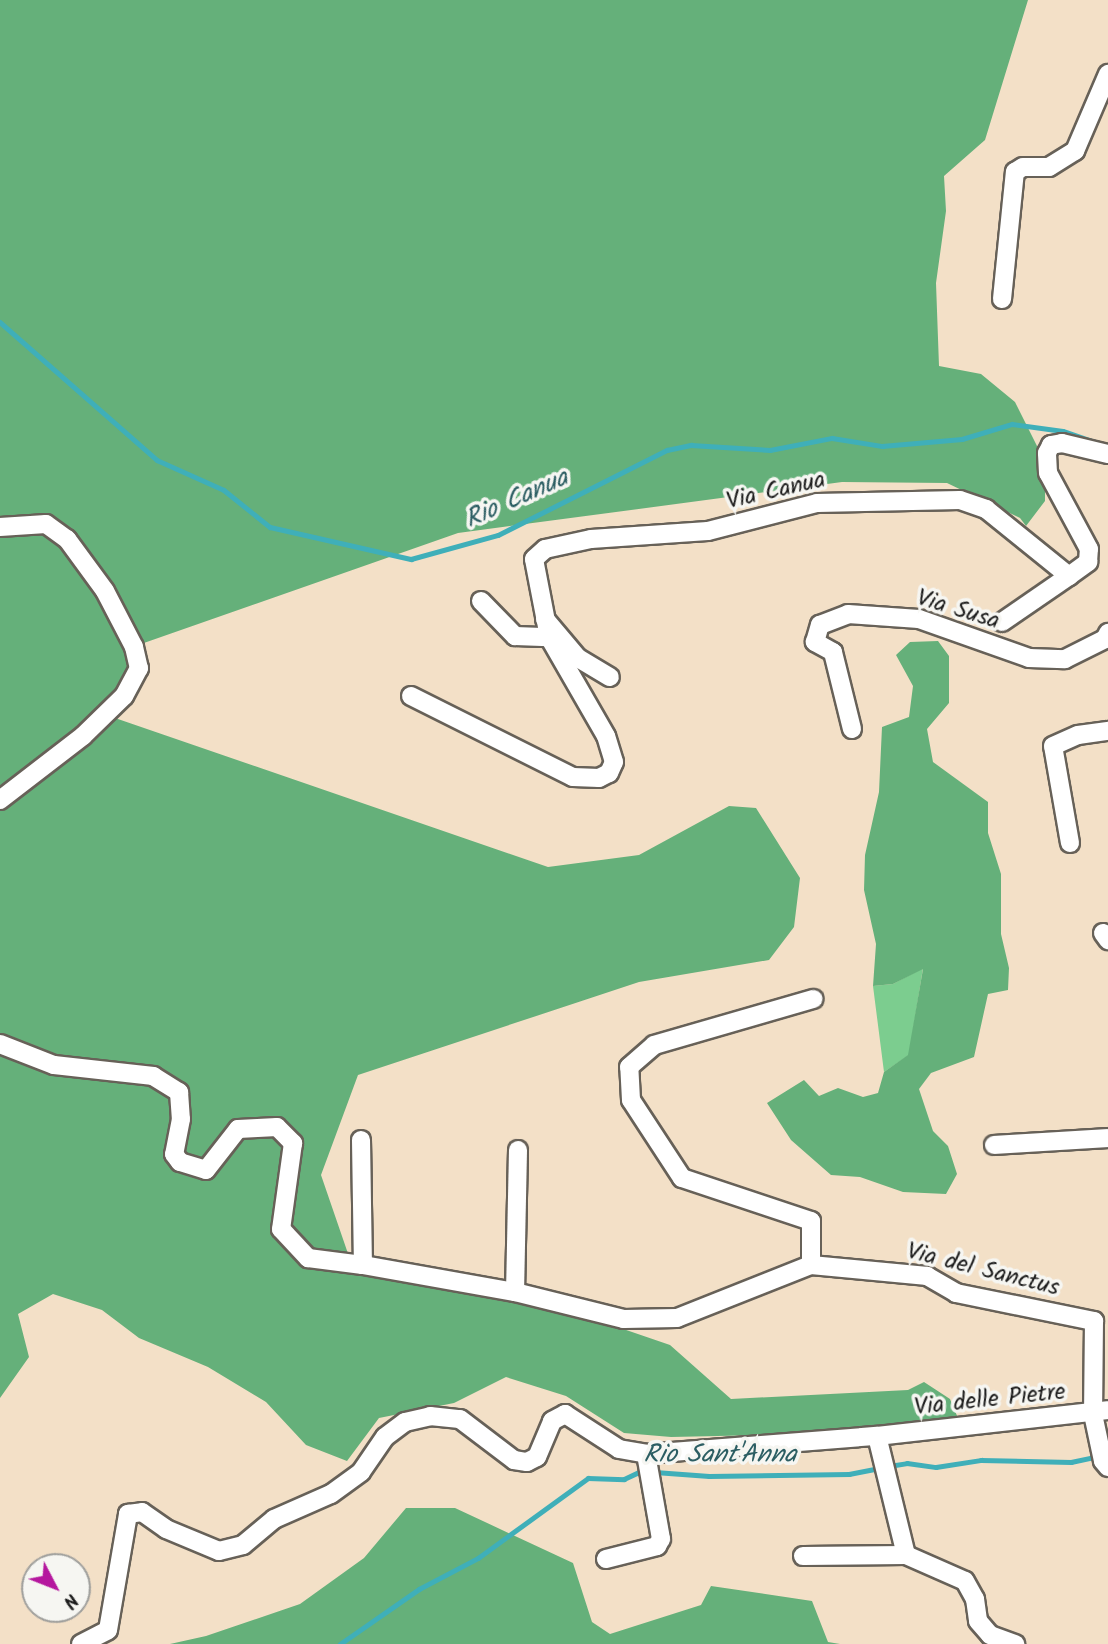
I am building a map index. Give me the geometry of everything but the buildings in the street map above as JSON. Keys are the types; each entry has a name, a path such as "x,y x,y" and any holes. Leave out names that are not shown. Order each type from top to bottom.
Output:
{"street":[{"path":"1002,299 1015,172 1023,167 1049,167 1075,150 1108,74"},
{"path":"1002,622 1088,562 1089,549 1048,473 1047,453 1051,445 1062,443 1108,454"},
{"name":"Via Canua","path":"411,696 573,777 599,778 609,773 614,762 607,736 549,637 534,559 545,549 591,539 708,531 817,503 873,499 975,503 1069,576"},
{"path":"0,527 46,524 67,539 105,590 134,647 139,668 124,696 83,736 0,800"},
{"path":"481,601 515,636 549,637"},
{"name":"Via Susa","path":"852,729 833,652 815,642 820,625 848,614 919,619 1029,658 1065,659 1105,639 1108,633"},
{"name":"Via Canua","path":"545,619 578,658 610,677"},
{"path":"1070,843 1053,746 1078,735 1108,732"},
{"path":"811,1265 811,1222 682,1178 631,1100 629,1067 654,1045 813,999"},
{"name":"Via del Sanctus","path":"0,1044 54,1065 153,1076 179,1092 181,1119 174,1154 180,1162 206,1170 238,1129 277,1127 293,1143 281,1229 309,1258 515,1292 624,1319 677,1318 811,1265 927,1276 956,1293 1094,1321 1100,1412"},
{"path":"994,1145 1108,1138"},
{"path":"361,1140 363,1265"},
{"path":"515,1292 518,1150"},
{"path":"1100,1412 1097,1443 1105,1464"},
{"name":"Via delle Pietre","path":"81,1644 108,1630 128,1514 142,1512 166,1529 219,1551 243,1545 274,1519 331,1494 361,1472 385,1437 405,1422 430,1416 460,1419 514,1460 537,1457 552,1421 565,1413 619,1449 646,1457 878,1441 1100,1412"},
{"path":"878,1441 906,1555"},
{"path":"606,1559 657,1546 661,1539 646,1457"},
{"path":"803,1556 906,1555 965,1581 975,1599 978,1621 990,1634 1015,1644"}],"green space":[{"path":"0,0 1028,0 985,140 944,176 946,211 936,283 939,366 981,374 1015,402 1045,462 1045,501 1026,526 1020,518 947,483 842,482 458,533 141,644 120,681 115,718 548,867 639,855 729,806 756,808 800,878 794,927 769,960 639,982 358,1075 321,1175 355,1274 559,1307 670,1345 731,1399 908,1390 924,1382 950,1399 960,1423 847,1433 671,1437 624,1433 566,1396 506,1377 454,1403 379,1418 347,1461 306,1445 266,1402 208,1367 139,1338 102,1310 53,1294 18,1314 29,1357 0,1398"},
{"path":"938,641 949,656 949,703 927,729 933,762 988,802 988,833 1001,874 1001,934 1009,968 1008,990 988,994 974,1057 931,1073 919,1089 933,1131 948,1146 957,1174 946,1194 903,1192 860,1177 831,1175 791,1140 767,1103 804,1080 819,1096 838,1088 863,1097 878,1093 884,1072 908,1055 923,969 893,984 873,986 876,944 864,890 865,855 879,792 882,727 909,717 913,686 896,655 910,642"},
{"path":"923,968 909,1055 884,1072 873,986 893,984"},
{"path":"406,1508 455,1508 573,1563 592,1622 610,1634 701,1605 711,1586 812,1601 828,1642 840,1644 170,1644 206,1636 300,1604 364,1558"}],"waterway":[{"name":"Rio Canua","path":"0,322 157,460 224,490 270,527 411,559 498,535 667,450 691,445 770,450 832,438 882,446 962,439 1012,424 1063,431 1097,443"},
{"name":"Rio Sant'Anna","path":"889,1466 907,1463 936,1467 981,1460 1071,1462 1099,1456"},
{"name":"Rio Sant'Anna","path":"655,1472 709,1476 849,1474 880,1468"},
{"name":"Rio Sant'Anna","path":"340,1644 419,1589 478,1558 588,1478 624,1479 643,1470"}]}
